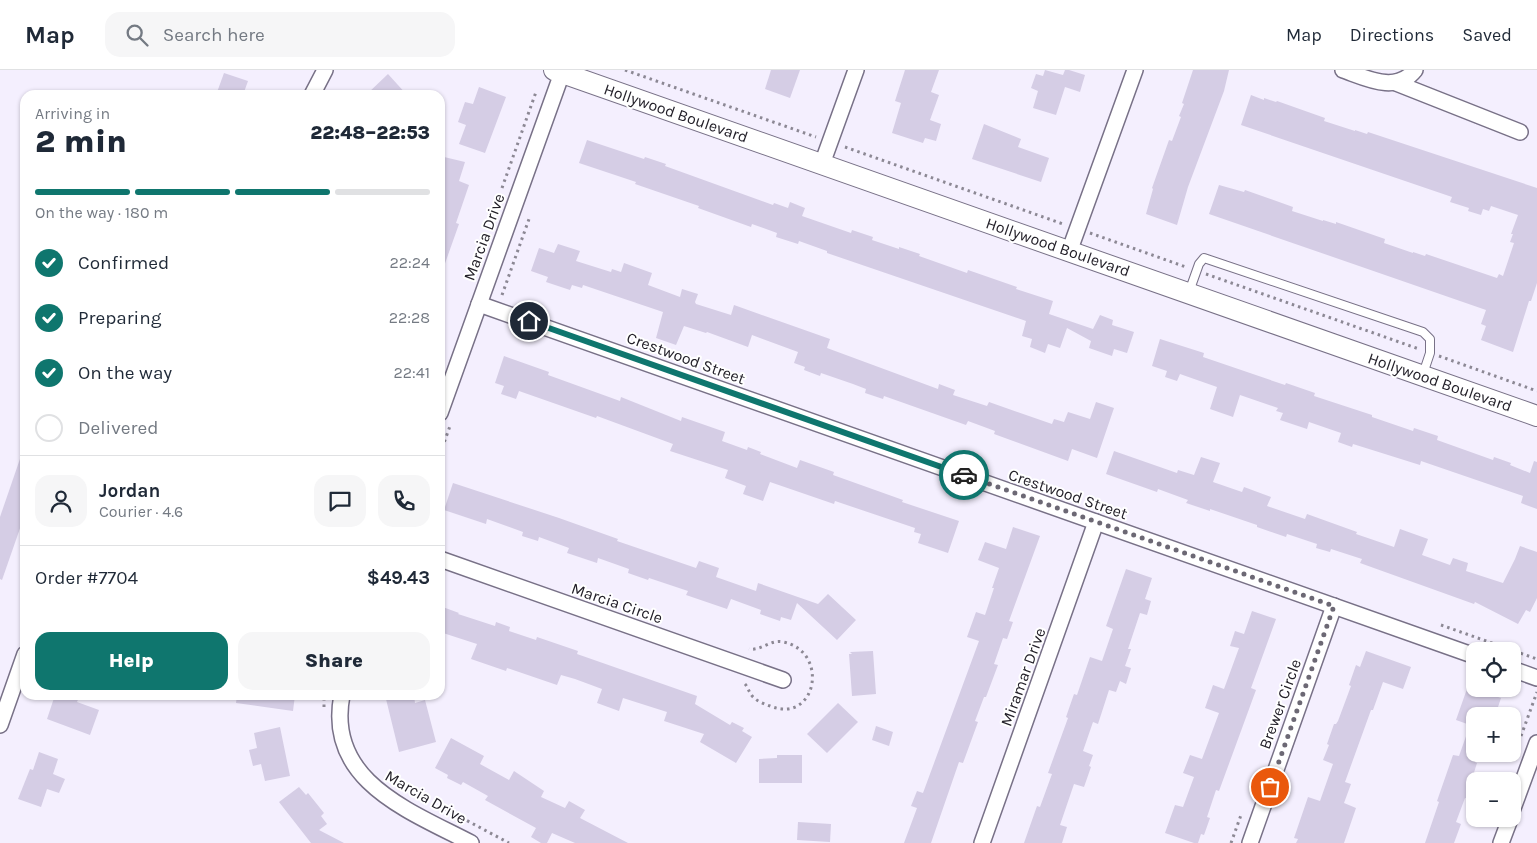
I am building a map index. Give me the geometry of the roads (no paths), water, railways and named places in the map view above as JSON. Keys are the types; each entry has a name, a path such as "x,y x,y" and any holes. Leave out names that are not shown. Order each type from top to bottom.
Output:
{"street":[{"path":"314,90 324,70"},
{"path":"822,164 856,70"},
{"path":"1070,252 1135,70"},
{"path":"1343,70 1378,82 1396,83 1520,132"},
{"path":"1396,83 1405,79 1415,70"},
{"name":"Hollywood Boulevard","path":"569,73 1537,416"},
{"name":"Marcia Drive","path":"445,400 479,304 569,73"},
{"name":"Crestwood Street","path":"479,304 1466,653"},
{"name":"Miramar Drive","path":"982,843 1096,522"},
{"name":"Marcia Circle","path":"445,561 783,680"},
{"name":"Brewer Circle","path":"1250,843 1334,606"},
{"path":"0,725 20,668"},
{"path":"1521,672 1537,678"},
{"name":"Marcia Drive","path":"341,700 339,710 343,741 350,760 362,776 376,790 392,801 471,843"},
{"path":"1521,787 1537,743"},
{"path":"1501,843 1507,827"}],"lane":[{"path":"1189,294 1196,270 1204,258 1423,332 1430,340 1430,353 1422,376"}]}
